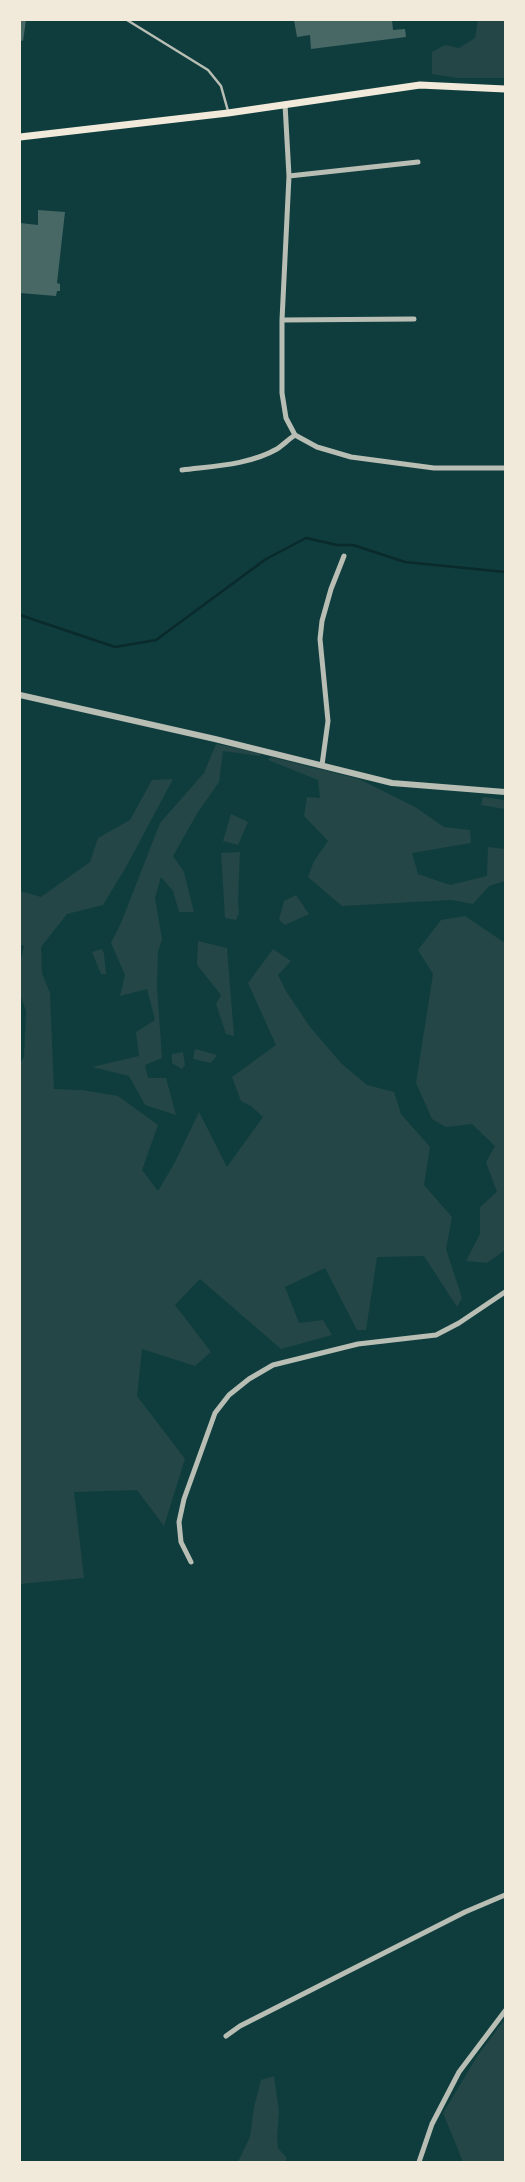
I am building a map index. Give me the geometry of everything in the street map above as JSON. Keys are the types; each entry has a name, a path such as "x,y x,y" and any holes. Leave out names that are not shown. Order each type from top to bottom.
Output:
{"main road":[{"path":"20,137 228,113 420,85 505,89"}],"street":[{"path":"285,104 289,176 282,320 282,393 286,418 295,435 317,447 351,457 434,468 505,468"},
{"path":"289,176 418,162"},
{"path":"282,320 414,319"},
{"path":"182,470 228,464 255,457 277,449 295,435"},
{"path":"322,765 328,721 320,639 322,621 331,589 344,556"},
{"path":"20,695 400,784 505,792"},
{"path":"191,1562 181,1542 179,1522 187,1490 215,1413 229,1395 249,1379 273,1364 358,1344 436,1335 459,1323 505,1292"},
{"path":"226,2036 249,2021 465,1912 505,1895"},
{"path":"419,2162 432,2124 459,2072 505,2010"}],"lane":[{"path":"127,20 208,70 220,86 228,113"}],"shaded area":[{"path":"478,20 505,20 505,78 457,78 432,74 432,52 445,45 459,48 475,38"},
{"path":"216,744 261,753 260,756 223,751 219,782 198,812 173,856 184,872 194,912 179,912 173,891 161,877 155,898 162,939 158,952 157,986 162,1058 145,1065 148,1078 166,1078 176,1115 145,1105 129,1076 92,1067 139,1056 136,1032 155,1020 147,989 120,996 125,975 111,943 121,923 160,823 204,773"},
{"path":"271,757 359,779 415,807 444,827 470,830 471,843 412,853 418,874 450,885 487,876 488,847 505,849 505,881 489,886 473,904 452,900 342,906 308,877 314,861 328,841 304,816 307,797 320,798 318,780 268,760"},
{"path":"173,779 126,867 103,905 67,914 41,947 42,973 50,993 54,1089 82,1090 118,1096 158,1125 142,1170 158,1191 175,1162 199,1112 227,1167 263,1117 251,1106 241,1101 232,1077 276,1045 248,983 273,949 291,961 278,975 286,991 310,1027 341,1063 367,1085 394,1092 401,1114 430,1147 424,1185 452,1217 446,1249 462,1298 457,1307 424,1256 377,1257 366,1330 357,1330 325,1268 285,1287 299,1323 323,1320 332,1335 281,1349 200,1279 175,1305 211,1352 195,1366 142,1349 137,1396 185,1459 164,1526 137,1490 74,1492 84,1578 20,1584 20,1063 24,1057 26,1011 20,994 20,963 24,946 20,944 20,891 41,897 90,862 98,838 130,820 152,780"},
{"path":"483,797 505,800 505,809 481,805"},
{"path":"231,814 248,822 238,845 223,841"},
{"path":"240,852 239,913 236,920 225,918 221,853"},
{"path":"296,895 309,914 285,925 279,920 284,901"},
{"path":"465,916 505,943 505,1250 487,1263 466,1261 480,1234 480,1207 497,1192 486,1162 495,1146 472,1124 446,1127 432,1119 416,1083 433,974 418,950 441,920"},
{"path":"198,941 227,948 234,1036 226,1034 216,1004 221,995 197,965"},
{"path":"102,949 106,974 101,974 92,952"},
{"path":"195,1049 217,1055 211,1063 193,1059"},
{"path":"183,1052 185,1065 182,1069 172,1063 172,1054"},
{"path":"505,2019 505,2162 463,2162 443,2113 478,2055"},
{"path":"274,2076 279,2112 278,2148 287,2158 285,2162 238,2162 250,2137 254,2107 261,2080"}],"building":[{"path":"20,20 26,20 23,41 20,40"},
{"path":"294,20 392,20 393,30 405,29 406,37 311,49 310,35 297,37"},
{"path":"38,210 65,212 57,283 60,284 60,291 57,291 56,296 20,293 20,223 38,225"}],"waterway":[{"path":"20,615 115,647 156,640 266,559 306,538 337,545 353,545 405,562 505,572"}]}
